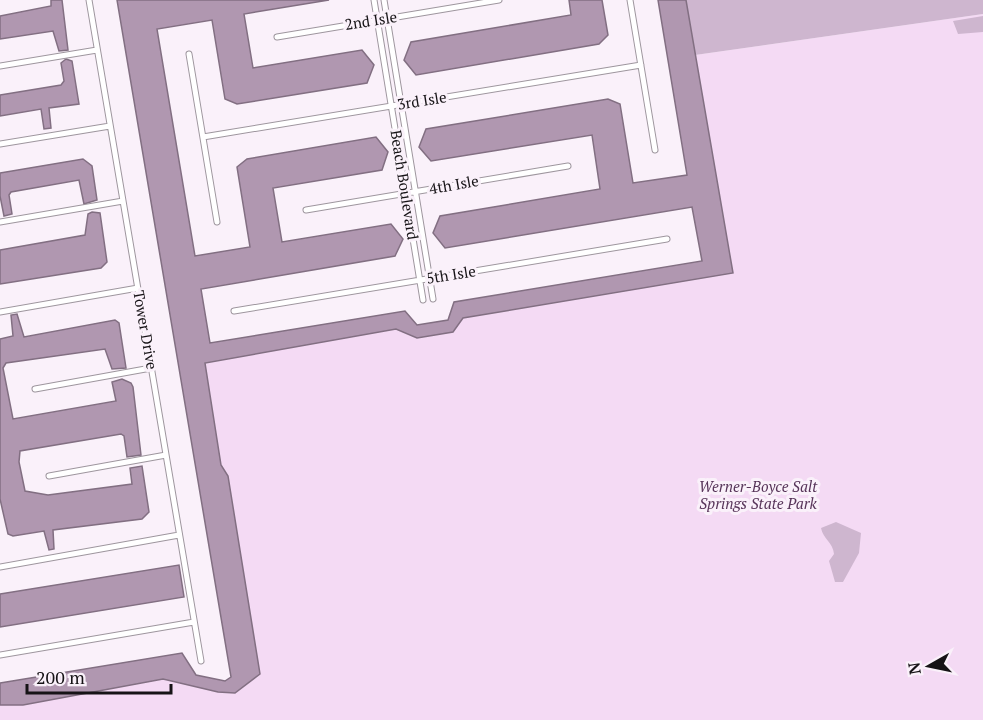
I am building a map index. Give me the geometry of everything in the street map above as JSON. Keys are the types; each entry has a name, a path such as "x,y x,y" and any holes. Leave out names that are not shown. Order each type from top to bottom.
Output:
{"street":[{"name":"Tower Drive","path":"89,0 201,661"},
{"name":"Beach Boulevard","path":"374,0 423,300"},
{"name":"Beach Boulevard","path":"384,0 433,299"},
{"name":"2nd Isle","path":"278,37 499,0"},
{"path":"630,0 655,150"},
{"path":"0,66 97,50"},
{"path":"189,54 217,222"},
{"name":"3rd Isle","path":"203,136 641,65"},
{"path":"0,144 110,126"},
{"name":"4th Isle","path":"306,210 567,166"},
{"path":"0,222 123,201"},
{"name":"5th Isle","path":"234,311 668,239"},
{"path":"0,312 138,288"},
{"path":"35,388 151,368"},
{"path":"49,476 166,455"},
{"path":"0,567 179,535"},
{"path":"0,655 194,622"}],"green space":[{"name":"Werner-Boyce Salt Springs State Park","path":"983,14 983,720 0,720 0,705 23,705 163,679 217,692 235,693 260,674 228,476 221,465 205,363 396,329 417,338 453,332 463,318 733,273 695,55"}],"shaded area":[{"path":"51,0 62,0 68,50 59,51 53,31 0,39 0,16 51,6"},
{"path":"117,0 329,0 244,14 253,68 362,50 374,65 367,83 237,104 225,99 212,20 157,29 195,256 250,247 237,167 247,159 376,137 388,152 382,170 273,188 282,242 391,224 403,239 395,256 201,289 210,343 405,311 417,325 448,320 454,302 702,261 692,207 445,248 433,233 440,216 600,189 592,135 431,161 419,147 426,129 608,99 620,104 633,183 687,175 658,0 686,0 733,273 463,318 453,332 417,338 396,329 205,363 221,465 228,476 260,674 235,693 218,692 163,679 23,705 0,705 0,683 182,653 196,675 225,681 231,677"},
{"path":"569,0 602,0 608,35 599,44 416,75 404,60 411,42 571,15"},
{"path":"686,0 983,0 983,14 695,55"},
{"path":"983,16 983,32 958,34 953,21"},
{"path":"66,59 72,61 79,104 49,108 51,128 44,129 41,109 0,116 0,95 61,85 64,81 61,63"},
{"path":"83,159 92,166 97,200 84,204 79,180 11,192 9,195 12,214 4,216 0,196 0,173"},
{"path":"100,213 107,262 101,268 0,284 0,250 85,235 88,214"},
{"path":"17,314 24,337 115,320 119,323 126,368 112,369 105,349 6,363 3,368 13,419 116,401 112,382 122,379 131,383 133,387 141,455 127,457 124,436 121,434 20,451 19,462 25,491 48,495 132,484 130,468 142,466 149,512 142,519 53,530 54,549 49,550 44,531 13,536 8,534 0,499 0,339 13,336 11,315"},
{"path":"836,522 861,533 859,553 843,582 835,582 829,561 834,554 833,550 821,528"},
{"path":"179,565 184,597 0,627 0,594"}]}
